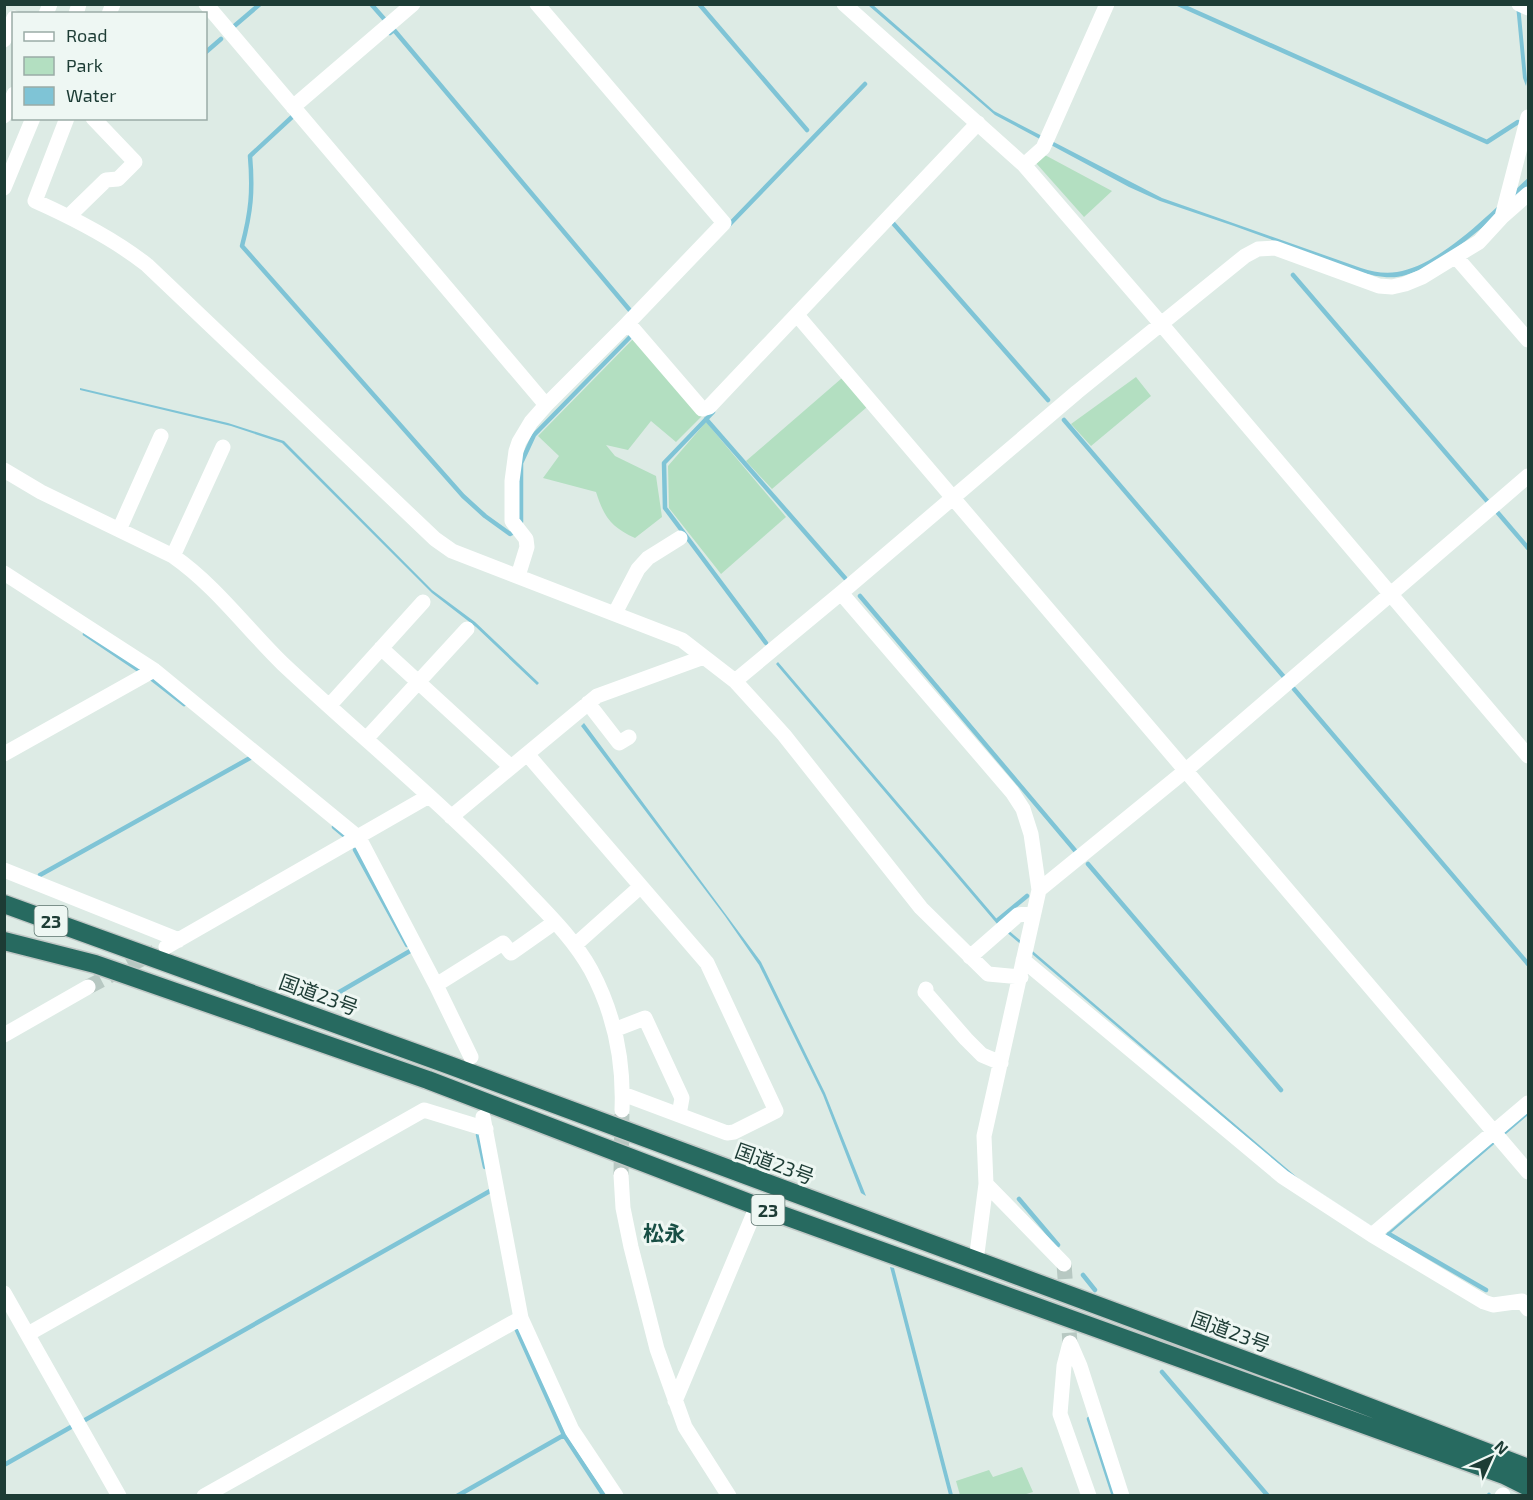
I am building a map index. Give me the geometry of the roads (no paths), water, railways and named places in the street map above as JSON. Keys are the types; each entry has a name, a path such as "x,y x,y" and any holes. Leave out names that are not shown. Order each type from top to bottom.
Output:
{"highway":[{"name":"国道23号","path":"4,904 1296,1379 1528,1468"},
{"name":"23","path":"4,941 95,964 428,1080 757,1206 1288,1396 1504,1475 1528,1487"}],"street":[{"path":"206,4 546,405"},
{"path":"293,107 413,4"},
{"path":"518,576 527,548 526,539 512,521 512,481 516,451 524,432 546,405 628,324 724,223 537,4"},
{"path":"844,4 1024,165 1162,324 1528,756"},
{"path":"1024,165 1046,140 1107,4"},
{"path":"4,40 12,22"},
{"path":"4,117 12,99"},
{"path":"1503,215 1528,117"},
{"path":"4,188 32,120"},
{"path":"67,120 35,201 69,216 132,253 147,265 435,539 452,551 682,640 735,681 784,735 921,908 988,974 1021,977"},
{"path":"69,216 106,180 118,179 135,162 95,120"},
{"path":"628,324 702,409 709,407 978,123"},
{"path":"735,681 1077,392 1245,256 1258,249 1275,248 1360,280 1379,286 1392,287 1422,277 1479,242 1503,215 1528,194"},
{"path":"1456,257 1528,340"},
{"path":"797,315 1528,1172"},
{"path":"119,530 161,436"},
{"path":"173,556 224,447"},
{"path":"4,470 41,492 173,556 192,570 213,589 282,663 507,870 555,922 591,970 604,999 618,1041 623,1079 622,1110"},
{"path":"1039,890 1185,771 1528,476"},
{"path":"615,613 638,569 648,558 680,538"},
{"path":"4,573 148,673 359,838 471,1057"},
{"path":"841,593 1012,792 1023,809 1031,834 1039,890 984,1136 986,1184 976,1261"},
{"path":"329,706 423,602"},
{"path":"366,739 467,629"},
{"path":"381,648 511,767"},
{"path":"451,817 597,696 704,657"},
{"path":"4,754 148,673"},
{"path":"588,703 619,743 628,736"},
{"path":"527,754 640,888 707,963 777,1111 734,1132 727,1133 623,1094"},
{"path":"4,870 173,943 429,796"},
{"path":"574,945 640,888"},
{"path":"970,957 1018,915 1034,913"},
{"path":"436,985 503,944 511,953 555,922"},
{"path":"1025,951 1283,1177 1485,1302 1493,1305 1522,1301 1528,1309"},
{"path":"4,1035 88,987"},
{"path":"926,988 925,992 966,1040 982,1055 1001,1063"},
{"path":"614,1030 645,1018 682,1098 679,1115"},
{"path":"1375,1232 1498,1136 1528,1103"},
{"path":"28,1334 424,1110 484,1123 521,1318 572,1430 616,1496"},
{"path":"621,1175 623,1208 631,1247 657,1349 685,1427 729,1496"},
{"path":"986,1184 1064,1264"},
{"path":"675,1401 757,1206"},
{"path":"4,1293 11,1318 28,1334 119,1496"},
{"path":"204,1496 521,1318"},
{"path":"1089,1496 1060,1414 1064,1366 1070,1343 1080,1366 1122,1496"}],"water":[{"path":"868,5 873,5 994,111 1162,198 1374,272 1397,272 1432,259 1467,234 1528,178 1528,189 1470,238 1422,269 1394,277 1360,272 1160,201 1129,187 995,115"},
{"path":"1516,5 1520,5 1526,86 1523,78"},
{"path":"80,388 228,423 284,441 432,590 475,622 539,683 537,685 476,627 432,593 282,443 231,426 80,390"},
{"path":"778,662 1001,924 1299,1179 1385,1235 1528,1112 1528,1115 1385,1238 1298,1181 998,925 776,664"},
{"path":"584,723 761,962 825,1093 866,1196 861,1193 823,1095 759,965 725,916 581,726"},
{"path":"890,1267 894,1268 953,1495 949,1495"}],"waterway":[{"path":"232,28 260,4"},
{"path":"371,4 386,21"},
{"path":"699,4 807,130"},
{"path":"1178,4 1487,142 1518,122"},
{"path":"390,33 394,30 633,314"},
{"path":"207,51 221,39"},
{"path":"727,227 865,84"},
{"path":"292,117 250,156 250,201 242,246 463,496 510,534 514,532"},
{"path":"892,222 1048,400"},
{"path":"1293,275 1488,502"},
{"path":"521,522 521,463 534,435 633,334"},
{"path":"713,412 664,463 665,508 766,643"},
{"path":"706,419 845,578"},
{"path":"1064,420 1284,677"},
{"path":"1498,513 1528,548"},
{"path":"860,596 1078,854"},
{"path":"85,634 152,679 184,704"},
{"path":"1294,689 1528,964"},
{"path":"40,875 250,758"},
{"path":"334,827 346,837"},
{"path":"355,850 407,945"},
{"path":"1088,864 1281,1090"},
{"path":"998,920 1027,896"},
{"path":"329,998 410,951"},
{"path":"478,1135 485,1167"},
{"path":"85,1420 490,1191"},
{"path":"1019,1199 1058,1245"},
{"path":"1389,1234 1486,1290"},
{"path":"1083,1275 1095,1290"},
{"path":"516,1328 564,1435 604,1496"},
{"path":"1162,1372 1268,1496"},
{"path":"1089,1419 1114,1496"},
{"path":"4,1465 71,1427"},
{"path":"457,1496 564,1435"}],"tunnel":[{"path":"88,987 155,952"},
{"path":"621,1175 622,1110"},
{"path":"1064,1264 1070,1343"}],"district":[{"name":"松永","path":"664,1232"}]}
